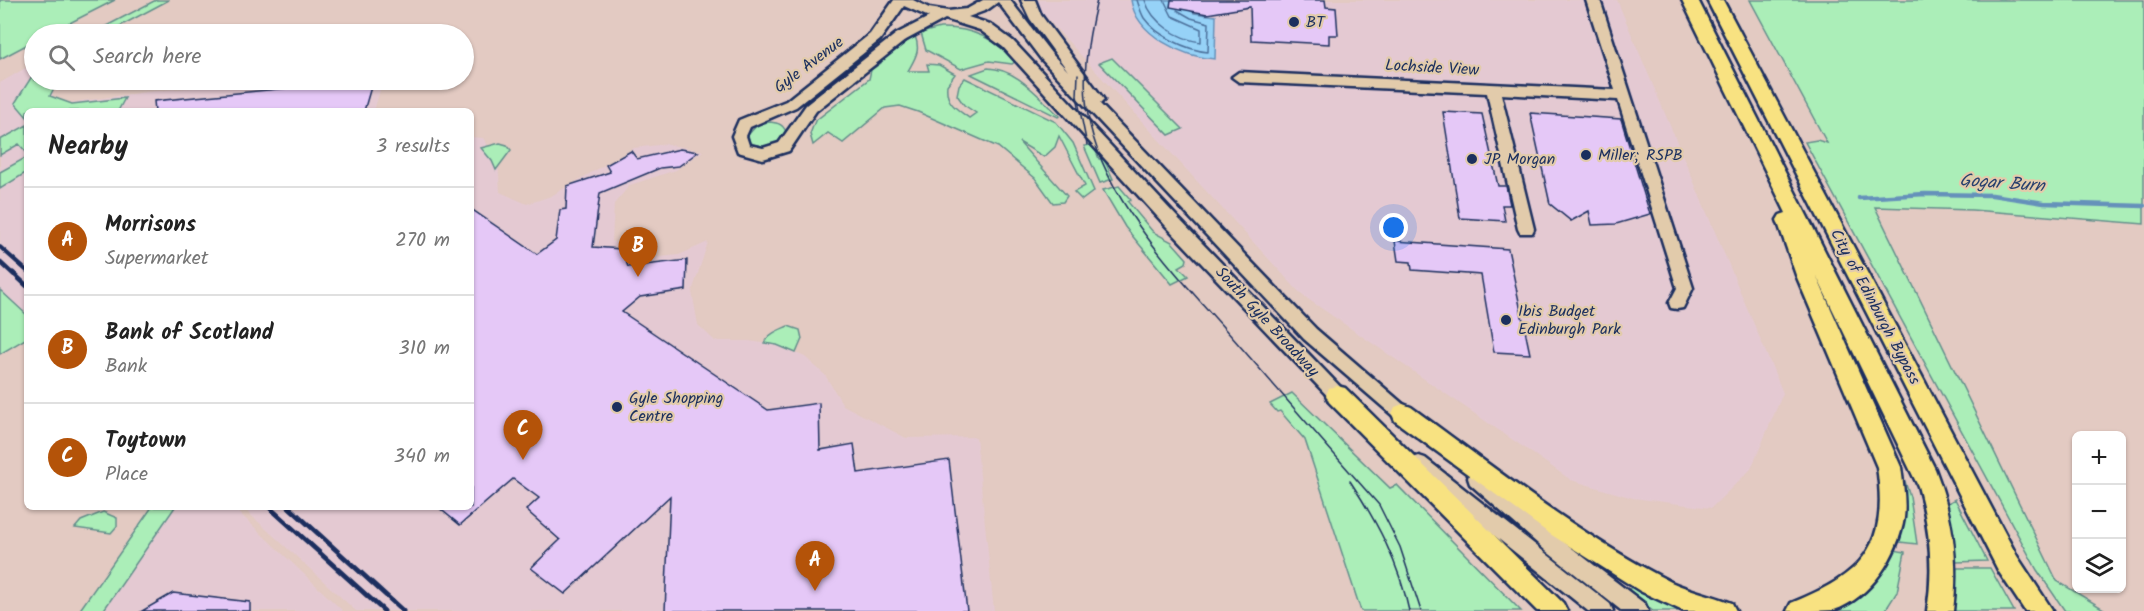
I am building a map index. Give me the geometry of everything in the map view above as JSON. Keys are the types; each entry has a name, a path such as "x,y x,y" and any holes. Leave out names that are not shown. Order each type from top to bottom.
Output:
{"main road":[{"name":"City of Edinburgh Bypass","path":"1690,0 1760,144 1876,371 1936,500 1944,553 1944,586 1940,611"},
{"name":"City of Edinburgh Bypass","path":"1715,0 2008,564 2040,611"},
{"path":"1760,144 1806,275 1882,449 1893,486 1894,508 1889,534 1870,570 1838,597 1820,606 1800,611"},
{"path":"1337,395 1554,611"},
{"path":"1403,414 1533,510 1662,592 1703,608 1723,611"}],"street":[{"name":"Gyle Avenue","path":"903,0 875,37 791,104 744,124 739,136 743,148 760,154 779,151 811,108 902,37 947,16"},
{"name":"South Gyle Broadway","path":"903,0 913,7 985,27 1008,44 1337,395 1449,489 1603,611"},
{"path":"947,16 978,9 992,0"},
{"name":"South Gyle Broadway","path":"1003,0 1046,56 1310,334 1553,545 1638,611"},
{"path":"1028,0 1035,16 1078,71 1116,129"},
{"path":"1593,0 1685,288 1677,303"},
{"name":"Lochside View","path":"1239,77 1623,95"},
{"path":"1329,81 1330,96"},
{"path":"1493,89 1526,229"}],"shaded area":[{"path":"1030,0 1617,0 1783,393 1751,469 1711,508 1633,498 1571,480 1302,295"},
{"path":"24,69 24,90 53,90 52,105 166,90 380,90 375,108 24,108 24,311 0,290 0,83"},
{"name":"Gyle Shopping Centre","path":"474,137 483,138 498,160 500,192 527,204 551,196 634,148 666,144 703,151 676,170 630,185 614,204 612,241 642,259 679,255 708,242 692,292 698,325 715,341 749,341 777,345 805,357 825,375 843,405 906,438 976,437 994,611 356,611 245,510 474,510"},
{"path":"173,510 236,510 343,611 103,611"}],"green space":[{"path":"0,0 115,0 68,24 24,24 24,46 0,59"},
{"path":"156,0 169,0 124,24 110,24"},
{"path":"1750,0 2144,0 2144,224 1972,210 1875,207 2057,581 2072,590 2072,593 2077,593 2107,611 2065,611 2037,570 1805,142 1817,140 1827,143"},
{"path":"940,28 962,30 982,36 1000,46 1016,61 1012,64 989,61 961,69 926,50 921,33"},
{"path":"915,36 917,50 908,71 929,71 927,64 939,65 955,74 947,85 948,96 953,105 969,118 976,113 964,105 957,95 959,85 965,78 1056,122 1073,143 1094,191 1082,200 1074,192 1085,186 1059,136 1055,147 1044,157 1019,142 1067,196 1063,202 1053,203 1035,178 998,147 900,106 885,108 843,143 828,133 813,145 810,134 815,121 869,79 871,70 881,63 880,59"},
{"path":"1112,58 1183,129 1169,135 1099,63"},
{"path":"988,68 1009,73 1018,79 1060,116 971,74"},
{"path":"24,89 53,90 50,96 72,104 125,98 120,108 24,108 24,114 15,103"},
{"path":"770,122 780,124 785,129 782,141 765,148 750,143 748,135 758,124"},
{"path":"24,127 24,150 19,144 0,155 0,140"},
{"path":"500,143 507,145 511,150 496,170 481,148"},
{"path":"1090,145 1096,151 1099,159 1104,159 1113,179 1100,183 1084,146"},
{"path":"24,159 24,174 0,189 0,172"},
{"path":"1119,186 1131,200 1128,202 1153,232 1172,242 1187,259 1186,263 1179,267 1188,276 1172,284 1125,227 1103,190"},
{"path":"0,290 24,312 24,340 0,354"},
{"path":"788,326 800,330 802,339 796,353 777,345 764,343 771,334"},
{"path":"1292,393 1390,488 1397,485 1521,611 1361,611 1305,440 1280,411 1277,412 1270,404"},
{"path":"1897,457 1910,497 1917,544 1891,541"},
{"path":"1955,499 1987,561 1956,562 1954,533 1946,504"},
{"path":"150,510 173,510 103,611 79,611"},
{"path":"103,512 117,518 117,526 111,533 75,528 81,521"},
{"path":"1889,549 1905,552 1897,592 1885,611 1818,611 1823,609"},
{"path":"1957,568 1990,568 2014,611 1951,611"},
{"path":"1633,584 1676,605 1677,611 1653,611 1627,592"}],"water":[{"path":"1131,0 1176,0 1194,13 1216,16 1215,59 1176,49 1151,34 1135,13"}],"building":[{"name":"BT","path":"1171,0 1325,0 1326,7 1336,8 1338,35 1329,35 1329,44 1251,40 1250,7 1207,14 1170,7"},
{"path":"269,90 370,90 365,108 155,108 154,101"},
{"name":"JP Morgan","path":"1443,112 1482,114 1498,186 1506,186 1510,205 1502,205 1505,221 1460,218"},
{"name":"Miller; RSPB","path":"1530,113 1621,119 1650,214 1616,224 1592,225 1589,211 1571,221 1550,204"},
{"name":"Gyle Shopping Centre","path":"680,149 698,152 679,166 660,168 600,193 593,247 622,249 628,267 687,260 686,290 640,297 622,312 768,410 819,403 820,450 854,444 858,473 949,460 967,611 665,611 670,496 565,594 531,568 560,540 526,510 539,498 513,479 460,525 442,510 474,510 474,211 537,254 556,240 560,210 566,209 567,186 610,172 606,165 631,151 637,159"},
{"name":"Ibis Budget Edinburgh Park","path":"1395,241 1508,249 1530,354 1494,352 1481,275 1412,270 1411,262 1398,261"},
{"path":"173,593 250,602 250,611 142,611"}],"waterway":[{"name":"Gogar Burn","path":"1859,198 1925,194 1992,195 2044,203 2144,206"}],"tram line":[{"path":"1097,0 1086,62 1085,94 1090,125 1100,156 1114,186 1131,214 1173,270 1379,505 1400,547 1421,611"},
{"path":"1078,74 1077,96 1087,145"},
{"path":"1350,481 1386,543 1405,593 1409,611"}],"railway":[{"path":"0,247 24,268"},
{"path":"0,262 14,275"},
{"path":"13,273 24,283"},
{"path":"272,510 384,611"},
{"path":"292,510 403,611"}],"place":[{"name":"BT","path":"1294,22"},
{"name":"Miller; RSPB","path":"1586,155"},
{"name":"JP Morgan","path":"1472,159"},
{"name":"Bank of Scotland","path":"638,277"},
{"name":"Ibis Budget Edinburgh Park","path":"1506,320"},
{"name":"Gyle Shopping Centre","path":"617,407"},
{"name":"Toytown","path":"523,460"},
{"name":"Morrisons","path":"815,591"}]}
